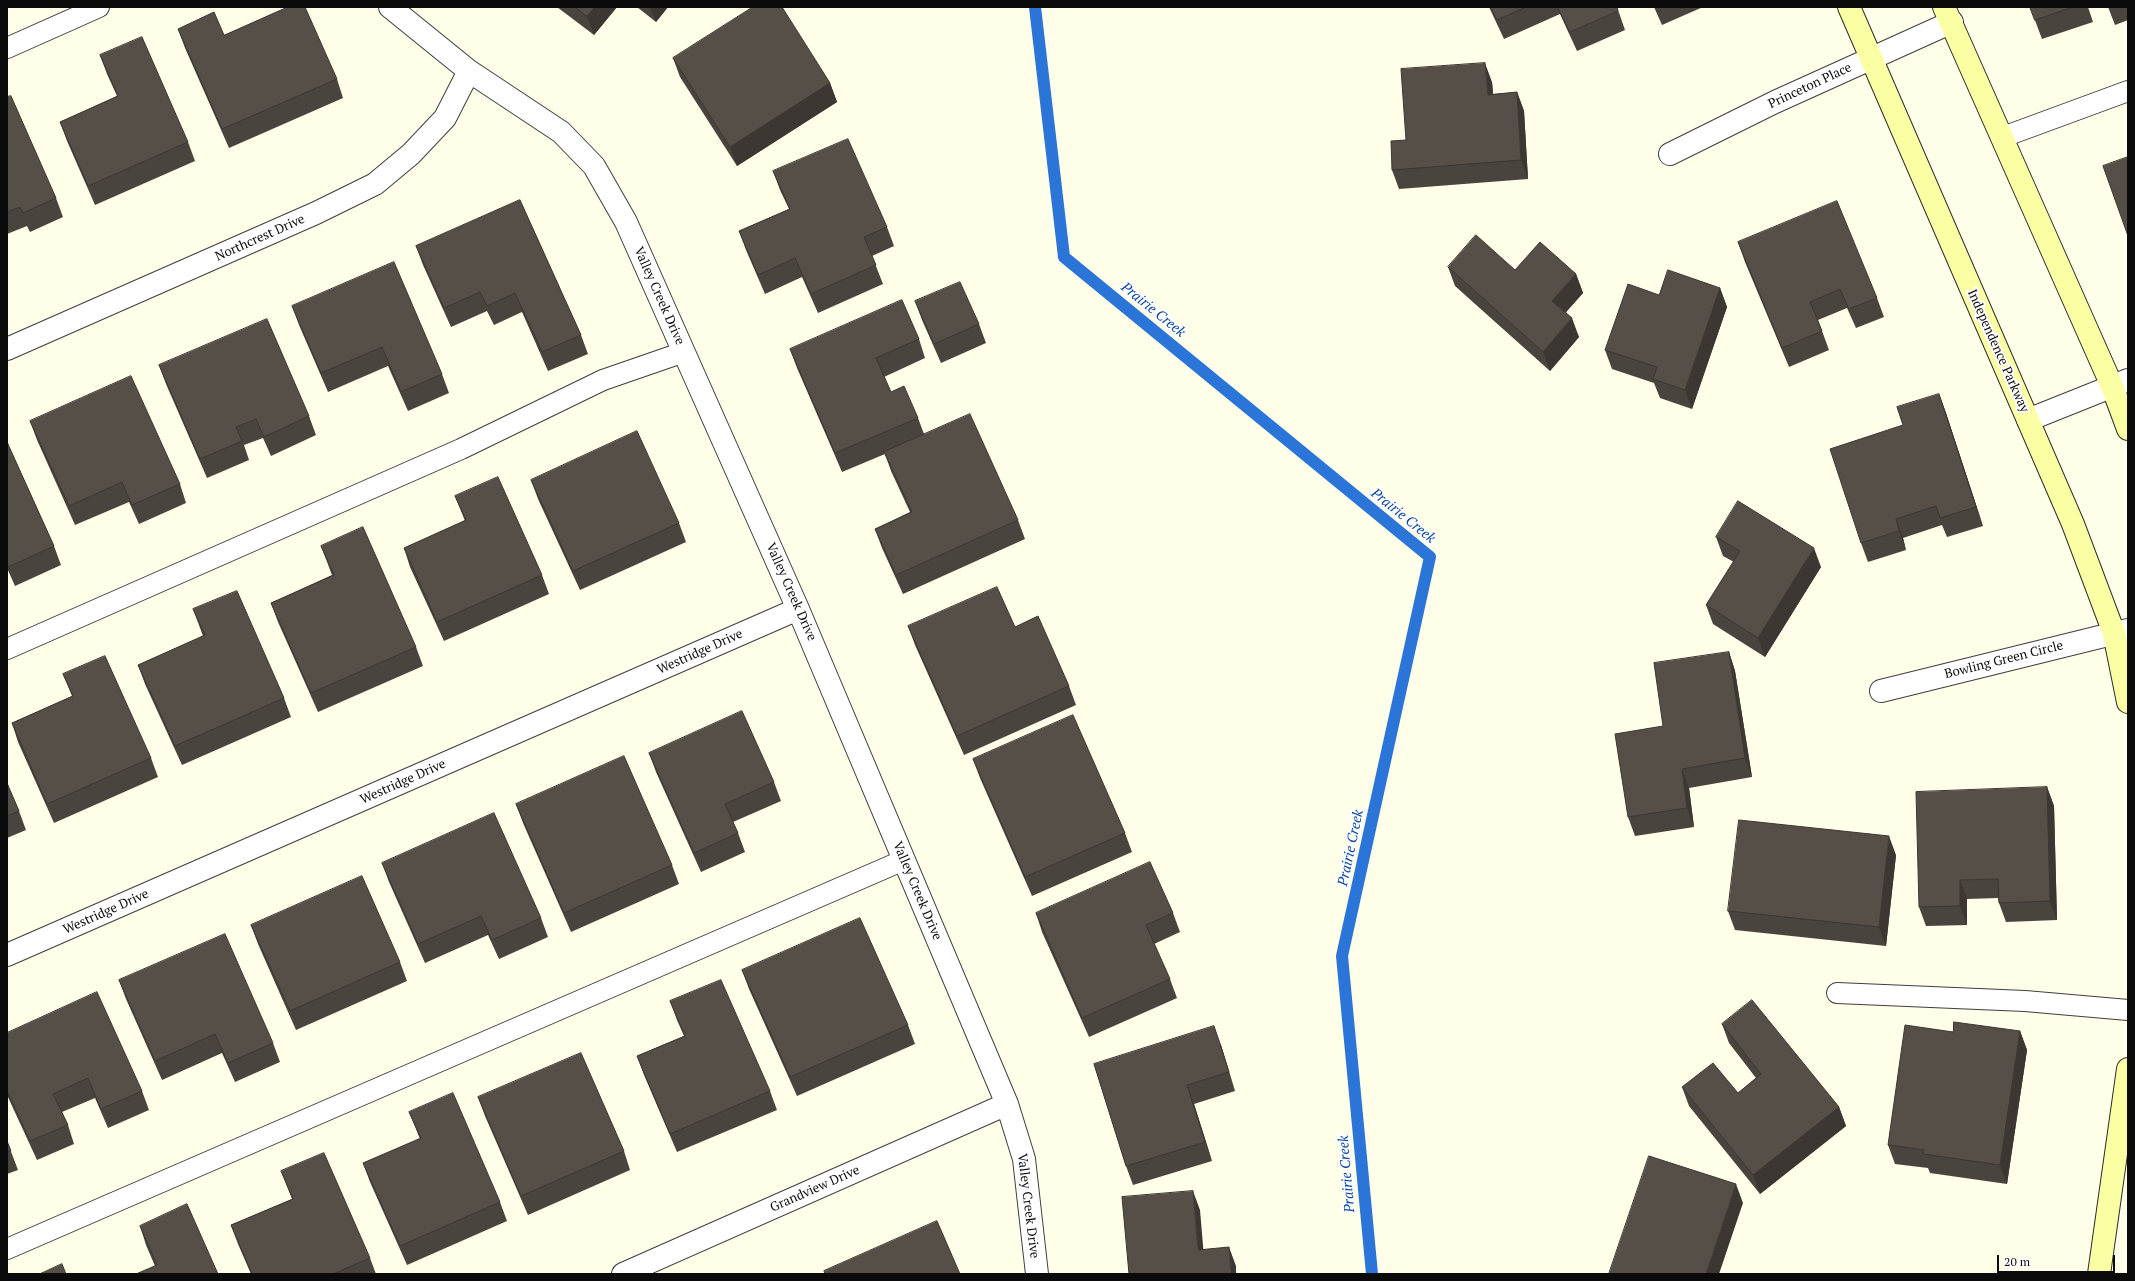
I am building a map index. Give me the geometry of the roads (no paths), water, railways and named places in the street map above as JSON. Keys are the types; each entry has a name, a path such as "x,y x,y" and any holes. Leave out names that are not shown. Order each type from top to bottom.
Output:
{"main road":[{"name":"Independence Parkway","path":"1849,7 2121,632 2128,702"},
{"path":"1948,15 2003,137 2120,383 2128,429"},
{"path":"2099,1274 2128,1069"}],"street":[{"name":"Valley Creek Drive","path":"390,7 469,71 561,132 594,166 626,222 798,608 1007,1104 1024,1159 1037,1274"},
{"name":"Princeton Place","path":"1670,154 1775,102 1870,58 1948,15"},
{"name":"Northcrest Drive","path":"7,349 316,214 375,184 411,154 445,118 469,71"},
{"path":"2028,420 2120,383"},
{"name":"Westridge Drive","path":"7,955 798,608"},
{"name":"Bowling Green Circle","path":"1881,691 2121,632"},
{"name":"Grandview Drive","path":"623,1274 1007,1104"}],"lane":[{"path":"7,48 99,7"},
{"path":"2003,137 2128,91"},
{"path":"7,649 454,452 603,380 684,352"},
{"path":"7,1248 904,860"},
{"path":"1837,993 2025,1001 2128,1010"}],"waterway":[{"name":"Prairie Creek","path":"1035,7 1064,257 1430,557 1342,956 1372,1274"}]}
